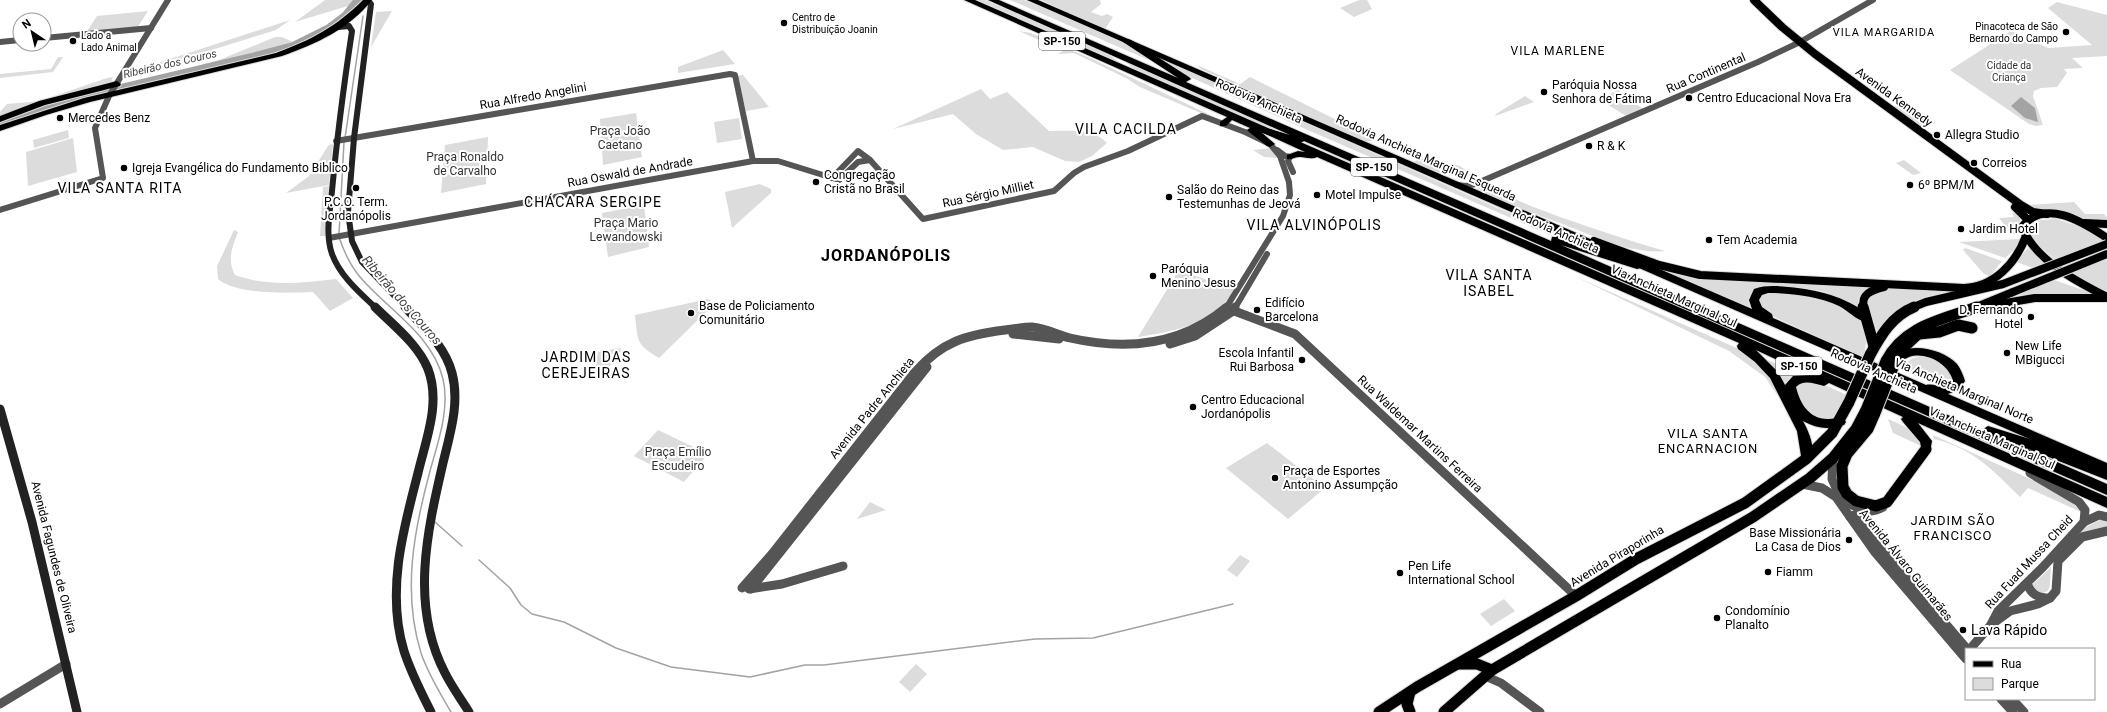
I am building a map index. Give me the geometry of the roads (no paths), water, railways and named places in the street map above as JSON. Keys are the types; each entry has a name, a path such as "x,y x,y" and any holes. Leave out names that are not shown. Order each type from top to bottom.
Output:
{"highway":[{"path":"0,128 53,109 111,93 281,53 317,39 338,26 368,0"},
{"name":"SP-150","path":"968,0 1212,108"},
{"name":"Rodovia Anchieta","path":"992,0 1981,431 2107,483"},
{"name":"Rodovia Anchieta","path":"1003,0 1536,233 1981,431 2107,490"},
{"name":"Rodovia Anchieta Marginal Esquerda","path":"1031,0 1811,340"},
{"path":"1128,42 1180,75 1207,89"},
{"path":"0,119 50,101 117,85"},
{"path":"1212,108 1225,122 1255,132 1272,146"},
{"name":"Via Anchieta Marginal Sul","path":"1212,108 1323,156 1490,232 1524,244 1712,327 2107,504"},
{"path":"1263,130 1354,158"},
{"path":"1287,161 1298,154 1323,156"},
{"path":"1490,232 1522,248 1907,419 2030,473 2107,504"},
{"path":"1536,233 1637,265"},
{"path":"1811,340 1759,311 1754,303 1755,296 1761,291 1772,290 1822,294 1845,303 1865,318"},
{"name":"Via Anchieta Marginal Norte","path":"1811,340 2107,468"},
{"path":"1742,346 1759,359 1774,375 1803,431 1806,444 1806,460"},
{"path":"1892,362 1908,353 1927,353 1945,360 1954,369 1959,378 1959,384 1952,389 1938,390 1918,387"},
{"path":"1824,382 1805,378 1797,379 1790,386 1791,392 1802,412 1810,419 1824,425 1840,422"},
{"path":"1907,419 1926,441 1926,448"},
{"path":"1981,431 2044,449 2107,476"},
{"path":"1981,431 2107,496"}],"main road":[{"path":"368,0 371,4 352,138 347,235 362,262 438,343 445,353 452,373 455,388 455,405 429,520 422,581 426,613 433,644 448,680 468,712"},
{"name":"Avenida Kennedy","path":"1746,0 1770,25 2021,205 2033,212 2064,216 2084,222"},
{"name":"Avenida Kennedy","path":"1754,0 1797,44 2017,208 2027,219"},
{"path":"338,26 349,26 352,31 337,141 332,238 333,258 343,274 416,350 426,365 431,378 433,400 430,422 403,530 398,556 395,588 397,618 403,647 418,688 431,712"},
{"path":"2047,214 2027,219 2022,227 2026,236 2043,255 2067,274 2107,298"},
{"path":"1523,215 1626,253 1685,272 1765,279 1896,285 1972,288 1985,284 1999,274 2019,251 2026,236"},
{"path":"2084,222 2107,224"},
{"path":"2084,222 2107,238"},
{"name":"Avenida Piraporinha","path":"1379,712 1410,692 1576,596 1641,556 1731,512 1806,460 1832,433 1840,422 1872,350 1900,314 1911,307 2003,284 2107,244"},
{"path":"1892,362 1892,348 1904,336 2107,254"},
{"path":"1872,350 1872,334 1865,318 1862,302 1864,295 1876,289 1896,285"},
{"path":"1970,310 2023,299 2069,297 2107,298"},
{"path":"1444,712 1489,673 1753,517 1802,484 1833,458 1857,442 1868,429 1871,411 1892,362 1907,344 1919,334 1946,318"},
{"path":"1919,334 1938,332 1958,325 1972,328"},
{"name":"Avenida Fagundes de Oliveira","path":"0,409 59,626 77,712"},
{"path":"1833,458 1871,411"},
{"name":"Avenida Álvaro Guimarães","path":"1856,511 1843,487 1842,466 1847,454 1857,442"},
{"path":"1856,511 1887,502 1926,448"},
{"path":"1456,665 1473,664 1489,673"},
{"path":"1410,692 1407,704 1410,712"}],"street":[{"path":"0,210 102,178 95,128 111,93 168,0"},
{"name":"Rua Continental","path":"1451,183 1462,186 1475,184 1750,66 1797,44 1873,0"},
{"path":"52,37 151,28"},
{"path":"0,42 12,41"},
{"name":"Rua Alfredo Angelini","path":"337,141 735,75 753,161"},
{"name":"Rua Sérgio Milliet","path":"870,160 923,219 1052,192 1074,173 1089,165 1128,151 1202,116 1225,122"},
{"path":"1225,122 1272,146"},
{"name":"Avenida Padre Anchieta","path":"843,566 782,584 747,588 802,527 921,374 934,360 951,348 984,337 1027,331 1089,341 1130,344 1148,343 1184,334 1230,310 1289,204 1291,186 1287,161 1272,146"},
{"path":"856,153 870,160"},
{"path":"854,164 858,157 856,153"},
{"path":"832,178 856,153"},
{"path":"854,164 862,160 870,160"},
{"name":"Rua Oswald de Andrade","path":"332,238 753,161 778,161 839,180 854,164"},
{"path":"1475,184 1473,189 1489,200"},
{"name":"Rua Waldemar Martins Ferreira","path":"1230,310 1295,334 1576,596"},
{"name":"Avenida Álvaro Guimarães","path":"1833,458 1831,475 1833,483 1843,501 1856,511 1886,566 1965,652"},
{"name":"Rua Fuad Mussa Cheid","path":"1990,626 1998,611 2027,583 2084,522 2085,510 2079,502 2030,473"},
{"name":"Avenida Álvaro Guimarães","path":"1802,484 1818,486 1856,511"},
{"path":"2084,522 2098,515 2107,517"},
{"name":"Rua Fuad Mussa Cheid","path":"1970,648 1990,626 2010,612 2038,604 2050,598 2056,591 2058,561 2082,537 2107,531"},
{"path":"2027,583 2033,594 2040,598 2050,598"},
{"path":"0,704 66,664"},
{"path":"1489,673 1540,712"},
{"path":"2002,700 2013,712"},
{"path":"2013,700 2024,712"}],"waterway":[{"name":"Ribeirão dos Couros","path":"0,124 75,99 293,46 329,28 345,16 358,0"},
{"name":"Ribeirão dos Couros","path":"345,138 363,16"},
{"name":"Ribeirão dos Couros","path":"339,234 344,142"},
{"name":"Ribeirão dos Couros","path":"339,237 353,268 371,289 419,336 437,363 443,379 445,390 444,414 419,516 412,561 411,584 415,630 421,653 431,676 451,712"},
{"path":"435,522 462,546"},
{"path":"479,560 510,588 521,605 532,614 564,622 616,648 671,667 750,677 805,665 824,665 1035,639 1093,638 1233,604"}],"place":[{"name":"Centro de Distribuíção Joanin","path":"784,23"},
{"name":"Pinacoteca de São Bernardo do Campo","path":"2066,32"},
{"name":"Lado a Lado Animal","path":"73,41"},
{"name":"Paróquia Nossa Senhora de Fátima","path":"1544,92"},
{"name":"Centro Educacional Nova Era","path":"1689,98"},
{"name":"Mercedes Benz","path":"60,118"},
{"name":"Allegra Studio","path":"1937,135"},
{"name":"R & K","path":"1589,146"},
{"name":"Correios","path":"1974,163"},
{"name":"Igreja Evangélica do Fundamento Biblico","path":"124,168"},
{"name":"Congregação Cristã no Brasil","path":"816,182"},
{"name":"6º BPM/M","path":"1910,185"},
{"name":"P.C.O. Term. Jordanópolis","path":"356,188"},
{"name":"Motel Impulse","path":"1317,195"},
{"name":"Salão do Reino das Testemunhas de Jeová","path":"1169,197"},
{"name":"Jardim Hotel","path":"1961,229"},
{"name":"Tem Academia","path":"1709,240"},
{"name":"Paróquia Menino Jesus","path":"1153,276"},
{"name":"Edifício Barcelona","path":"1257,310"},
{"name":"Base de Policiamento Comunitário","path":"691,313"},
{"name":"D. Fernando Hotel","path":"2031,317"},
{"name":"New Life MBigucci","path":"2007,353"},
{"name":"Escola Infantil Rui Barbosa","path":"1302,360"},
{"name":"Centro Educacional Jordanópolis","path":"1193,407"},
{"name":"Praça de Esportes Antonino Assumpção","path":"1275,478"},
{"name":"Base Missionária La Casa de Dios","path":"1849,540"},
{"name":"Fiamm","path":"1768,572"},
{"name":"Pen Life International School","path":"1400,573"},
{"name":"Condomínio Planalto","path":"1717,618"},
{"name":"Lava Rápido","path":"1963,630"}],"district":[{"name":"VILA MARGARIDA","path":"1884,32"},
{"name":"VILA MARLENE","path":"1558,51"},
{"name":"VILA CACILDA","path":"1126,129"},
{"name":"VILA SANTA RITA","path":"120,188"},
{"name":"CHÁCARA SERGIPE","path":"593,202"},
{"name":"VILA ALVINÓPOLIS","path":"1314,225"},
{"name":"JORDANÓPOLIS","path":"886,255"},
{"name":"VILA SANTA ISABEL","path":"1489,284"},
{"name":"JARDIM DAS CEREJEIRAS","path":"586,366"},
{"name":"VILA SANTA ENCARNACION","path":"1708,440"},
{"name":"JARDIM SÃO FRANCISCO","path":"1953,528"}],"park label":[{"name":"Cidade da Criança","path":"2009,70"},
{"name":"Praça João Caetano","path":"620,138"},
{"name":"Praça Ronaldo de Carvalho","path":"465,164"},
{"name":"Praça Mario Lewandowski","path":"626,230"},
{"name":"Praça Emílio Escudeiro","path":"678,459"}]}
